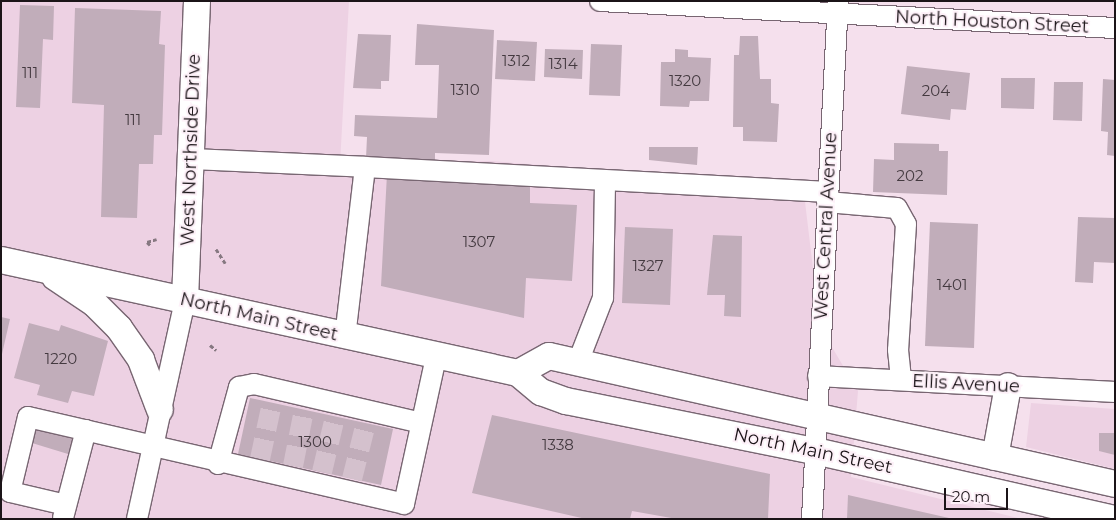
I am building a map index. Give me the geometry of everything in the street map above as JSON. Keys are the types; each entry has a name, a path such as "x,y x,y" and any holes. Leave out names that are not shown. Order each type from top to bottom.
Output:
{"main road":[{"name":"West Northside Drive","path":"184,300 197,1"},
{"name":"North Main Street","path":"1,260 436,357 518,372 541,392 566,401 815,451 1114,519"},
{"path":"46,271 96,304 119,328 141,360 160,410"},
{"name":"North Main Street","path":"518,372 549,356 1115,484"},
{"path":"995,457 1008,386"}],"street":[{"name":"North Houston Street","path":"600,1 838,8 1115,28"},
{"name":"West Central Avenue","path":"812,519 838,8"},
{"path":"191,159 365,167 827,197 897,208 906,224 898,350 901,380"},
{"path":"345,337 365,167"},
{"path":"578,362 603,298 605,182"},
{"path":"137,519 184,300"},
{"path":"86,430 65,512 10,492 28,417 86,430 154,446 218,464 258,466 351,486 404,504 436,357"},
{"name":"Ellis Avenue","path":"818,376 1115,392"},
{"path":"218,464 240,387 254,384 274,396 367,417 421,423"}],"path":[{"path":"150,245 148,242 157,239"},
{"path":"216,249 224,263"},
{"path":"210,345 216,350"}],"shaded area":[{"path":"1,1 349,1 340,164 490,161 803,185 820,327 858,391 851,477 1022,519 1,519"},
{"path":"1031,403 1115,409 1115,469 1026,447"}],"building":[{"path":"20,5 54,6 53,40 43,39 40,108 16,107"},
{"path":"75,8 161,11 159,44 165,45 162,135 154,135 153,164 139,164 137,218 101,217 104,105 72,103"},
{"path":"417,24 494,30 489,155 435,153 435,160 366,158 367,137 354,136 355,115 437,118 439,65 415,65"},
{"path":"358,34 391,35 389,81 381,81 381,89 353,88"},
{"path":"740,36 758,36 760,79 771,79 771,103 779,104 777,142 743,141 743,127 733,127 734,55 739,55"},
{"path":"497,40 537,42 535,81 495,79"},
{"path":"591,44 622,45 620,96 589,95"},
{"path":"545,49 583,50 582,79 544,77"},
{"path":"675,49 688,50 688,57 711,58 709,101 690,101 689,107 660,106 661,62 675,62"},
{"path":"907,66 970,73 966,110 951,109 950,120 901,114"},
{"path":"1001,78 1035,78 1034,109 1001,108"},
{"path":"1103,79 1115,80 1115,156 1107,155 1108,132 1101,131"},
{"path":"1054,82 1083,82 1082,121 1053,120"},
{"path":"894,143 939,144 939,151 948,151 947,195 873,192 874,159 894,160"},
{"path":"649,147 698,147 697,165 649,160"},
{"path":"387,174 530,183 530,203 577,205 572,281 526,278 524,318 381,286"},
{"path":"1078,217 1115,218 1115,263 1094,262 1093,283 1075,282"},
{"path":"930,222 978,224 974,348 925,346"},
{"path":"625,227 673,229 670,305 622,303"},
{"path":"713,235 742,236 741,317 724,316 725,295 707,295"},
{"path":"1,317 10,319 2,354 1,354"},
{"path":"29,323 59,331 61,325 108,341 94,396 72,391 68,403 37,395 40,385 14,378"},
{"path":"250,398 393,429 381,485 238,454"},
{"path":"492,415 770,474 768,519 677,519 632,511 630,519 586,519 472,493"},
{"path":"36,428 73,439 68,454 32,443"},
{"path":"1099,433 1115,433 1115,455 1099,451"},
{"path":"848,495 949,518 949,519 847,519"}],"tunnel":[{"path":"260,459 272,403"},
{"path":"293,466 304,410"},
{"path":"322,472 335,417"},
{"path":"352,479 366,423"}]}
